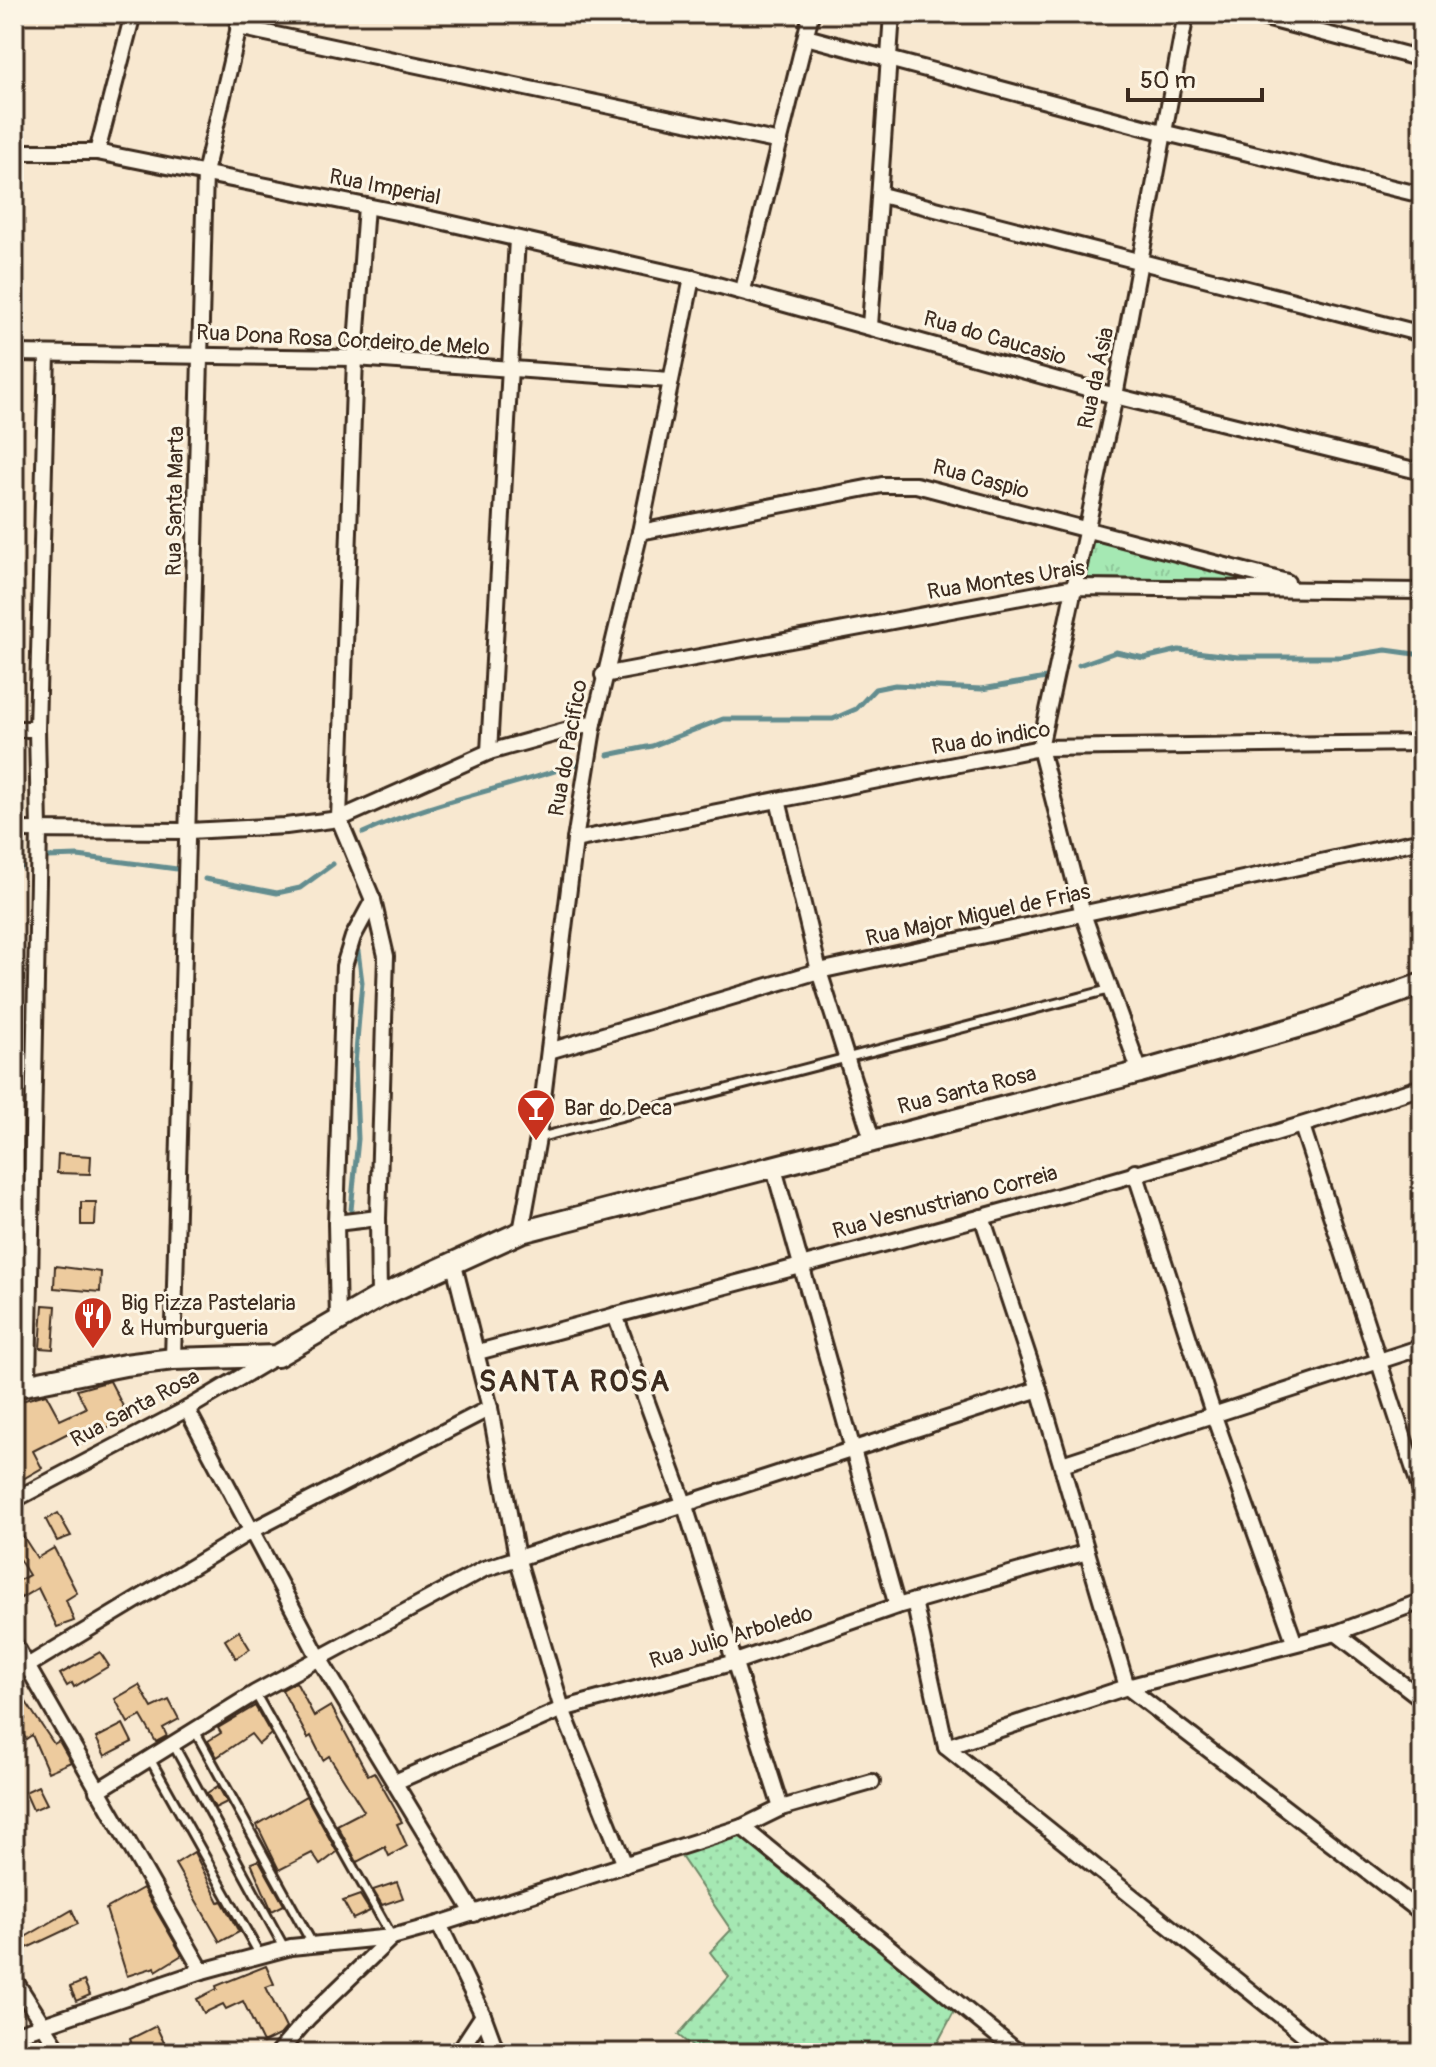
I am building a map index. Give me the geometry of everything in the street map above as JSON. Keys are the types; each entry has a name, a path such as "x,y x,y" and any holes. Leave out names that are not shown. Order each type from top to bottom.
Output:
{"street":[{"path":"97,152 133,14"},
{"path":"743,290 811,14"},
{"path":"870,326 892,14"},
{"name":"Rua da Ásia","path":"1040,748 1115,396 1186,14"},
{"path":"1250,14 1422,59"},
{"path":"240,20 780,142"},
{"name":"Rua Santa Marta","path":"173,1359 205,173 240,20"},
{"path":"806,37 889,62 1422,195"},
{"name":"Rua Imperial","path":"14,152 97,152 366,206 743,290"},
{"path":"881,195 1422,334"},
{"path":"366,206 355,358 339,819 373,900 386,956 378,1218 379,1297"},
{"path":"489,752 517,239"},
{"name":"Rua do Pacifico","path":"521,1232 538,1138 575,840 594,723 603,675 640,532 692,278"},
{"name":"Rua do Caucasio","path":"743,290 1115,396 1422,472"},
{"name":"Rua Dona Rosa Cordeiro de Melo","path":"14,353 355,358 670,380"},
{"path":"47,354 37,729 39,830 21,1385 173,1359 277,1356"},
{"name":"Rua Caspio","path":"640,532 882,485 930,488 1307,587"},
{"name":"Rua Montes Urais","path":"603,675 1075,587 1307,587 1422,591"},
{"path":"14,830 189,831 286,826 339,819 489,752 594,723"},
{"path":"14,729 37,729"},
{"name":"Rua do indico","path":"575,840 1040,748 1422,743"},
{"path":"1040,748 1083,914 1140,1072"},
{"path":"778,800 819,971 872,1139"},
{"name":"Rua Major Miguel de Frias","path":"549,1051 819,971 1422,840"},
{"path":"338,1321 336,1223 344,966 353,937 373,900"},
{"name":"Rua Santa Rosa","path":"14,1500 187,1409 379,1297 521,1232 1140,1072 1312,1023 1422,984"},
{"name":"Rua Vesnustriano Correia","path":"478,1352 982,1217 1302,1126 1422,1087"},
{"path":"1302,1126 1422,1494"},
{"path":"773,1165 850,1450 897,1606"},
{"path":"1135,1172 1214,1416 1294,1641"},
{"path":"982,1217 1039,1389 1127,1687 1422,1913"},
{"path":"336,1223 378,1218"},
{"path":"453,1261 478,1352 517,1557 562,1709 625,1865"},
{"path":"615,1315 684,1503 781,1808"},
{"path":"1062,1464 1422,1347"},
{"path":"97,1791 255,1693 484,1569 1039,1389"},
{"path":"21,1670 136,1597 251,1531 490,1408"},
{"path":"187,1409 319,1658 474,1914"},
{"name":"Rua Julio Arboledo","path":"395,1782 562,1709 735,1662 897,1606 1087,1552"},
{"path":"914,1601 946,1747 1327,2053"},
{"path":"946,1747 1127,1687 1294,1641 1336,1633 1422,1601"},
{"path":"1336,1633 1422,1699"},
{"path":"14,1643 21,1670 97,1791 202,1971"},
{"path":"14,2035 202,1971 260,1955 313,1945 392,1937 474,1914 742,1827 781,1808 872,1782"},
{"path":"742,1827 1019,2053"},
{"path":"439,1924 483,2015 497,2053"},
{"path":"278,2053 308,2018 392,1937"},
{"path":"14,1979 61,2053"},
{"path":"458,2053 483,2015"}],"lane":[{"path":"538,1138 847,1055 1108,990"},
{"path":"255,1693 392,1937"},
{"path":"195,1731 313,1945"},
{"path":"173,1744 285,1949"},
{"path":"150,1759 260,1955"}],"green space":[{"path":"1093,539 1263,581 1086,578"},
{"path":"740,1831 956,2008 932,2053 700,2053 678,2035 729,1977 710,1952 731,1930 678,1852"}],"building":[{"path":"58,1154 91,1156 90,1174 57,1173"},
{"path":"81,1202 96,1202 95,1225 81,1225"},
{"path":"55,1266 101,1272 100,1292 54,1288"},
{"path":"43,1305 56,1306 53,1349 40,1348"},
{"path":"110,1381 128,1416 82,1443 76,1429 33,1451 42,1468 14,1484 14,1403 46,1394 60,1420 86,1408 77,1390"},
{"path":"58,1513 71,1536 57,1541 46,1520"},
{"path":"14,1522 37,1558 54,1548 77,1593 66,1600 74,1621 57,1627 38,1588 21,1598 14,1583 29,1575 14,1551"},
{"path":"239,1631 250,1649 236,1658 225,1640"},
{"path":"100,1652 109,1666 74,1687 72,1683 67,1686 60,1674"},
{"path":"296,1682 314,1716 331,1706 368,1775 374,1772 395,1809 402,1822 397,1824 407,1846 389,1856 385,1847 357,1862 337,1825 364,1811 329,1756 323,1760 311,1736 308,1738 282,1690"},
{"path":"139,1685 152,1708 169,1700 179,1719 163,1728 167,1736 156,1742 141,1716 128,1723 115,1699"},
{"path":"26,1702 54,1744 59,1741 71,1762 48,1772 32,1735 26,1739 17,1725 25,1719 20,1706"},
{"path":"255,1706 271,1734 259,1744 251,1734 217,1757 208,1741 221,1733 218,1728"},
{"path":"123,1724 132,1742 105,1756 96,1738"},
{"path":"38,1786 47,1804 33,1810 25,1792"},
{"path":"218,1786 227,1802 215,1808 207,1793"},
{"path":"306,1796 337,1852 320,1865 312,1853 279,1870 257,1825"},
{"path":"194,1852 219,1902 222,1901 239,1932 220,1942 175,1864"},
{"path":"259,1860 284,1905 272,1911 251,1863"},
{"path":"397,1882 403,1898 382,1905 373,1890"},
{"path":"143,1888 182,1955 156,1971 155,1967 127,1976 106,1909"},
{"path":"360,1895 370,1911 353,1919 343,1901"},
{"path":"72,1910 78,1924 25,1949 20,1940"},
{"path":"266,1966 274,1984 266,1987 286,2028 281,2034 263,2043 243,2001 226,2009 223,2004 204,2013 197,1999 217,1989 216,1986"},
{"path":"84,1981 90,1995 76,2001 70,1987"},
{"path":"156,2026 169,2053 135,2053 130,2039"}],"waterway":[{"path":"1079,665 1116,652 1144,658 1179,650 1238,657 1341,657 1386,650 1422,655"},
{"path":"608,755 652,746 723,719 833,719 856,709 875,689 895,685 982,689 1052,677"},
{"path":"363,833 442,804 577,764"},
{"path":"48,857 78,856 177,869"},
{"path":"205,879 277,893 300,888 333,864"},
{"path":"14,868 21,867"},
{"path":"351,1210 358,1139 355,1064 362,982 358,951"}],"place":[{"name":"Bar do Deca","path":"536,1142"},
{"name":"Big Pizza Pastelaria & Humburgueria","path":"93,1350"}],"district":[{"name":"SANTA ROSA","path":"575,1381"}]}
